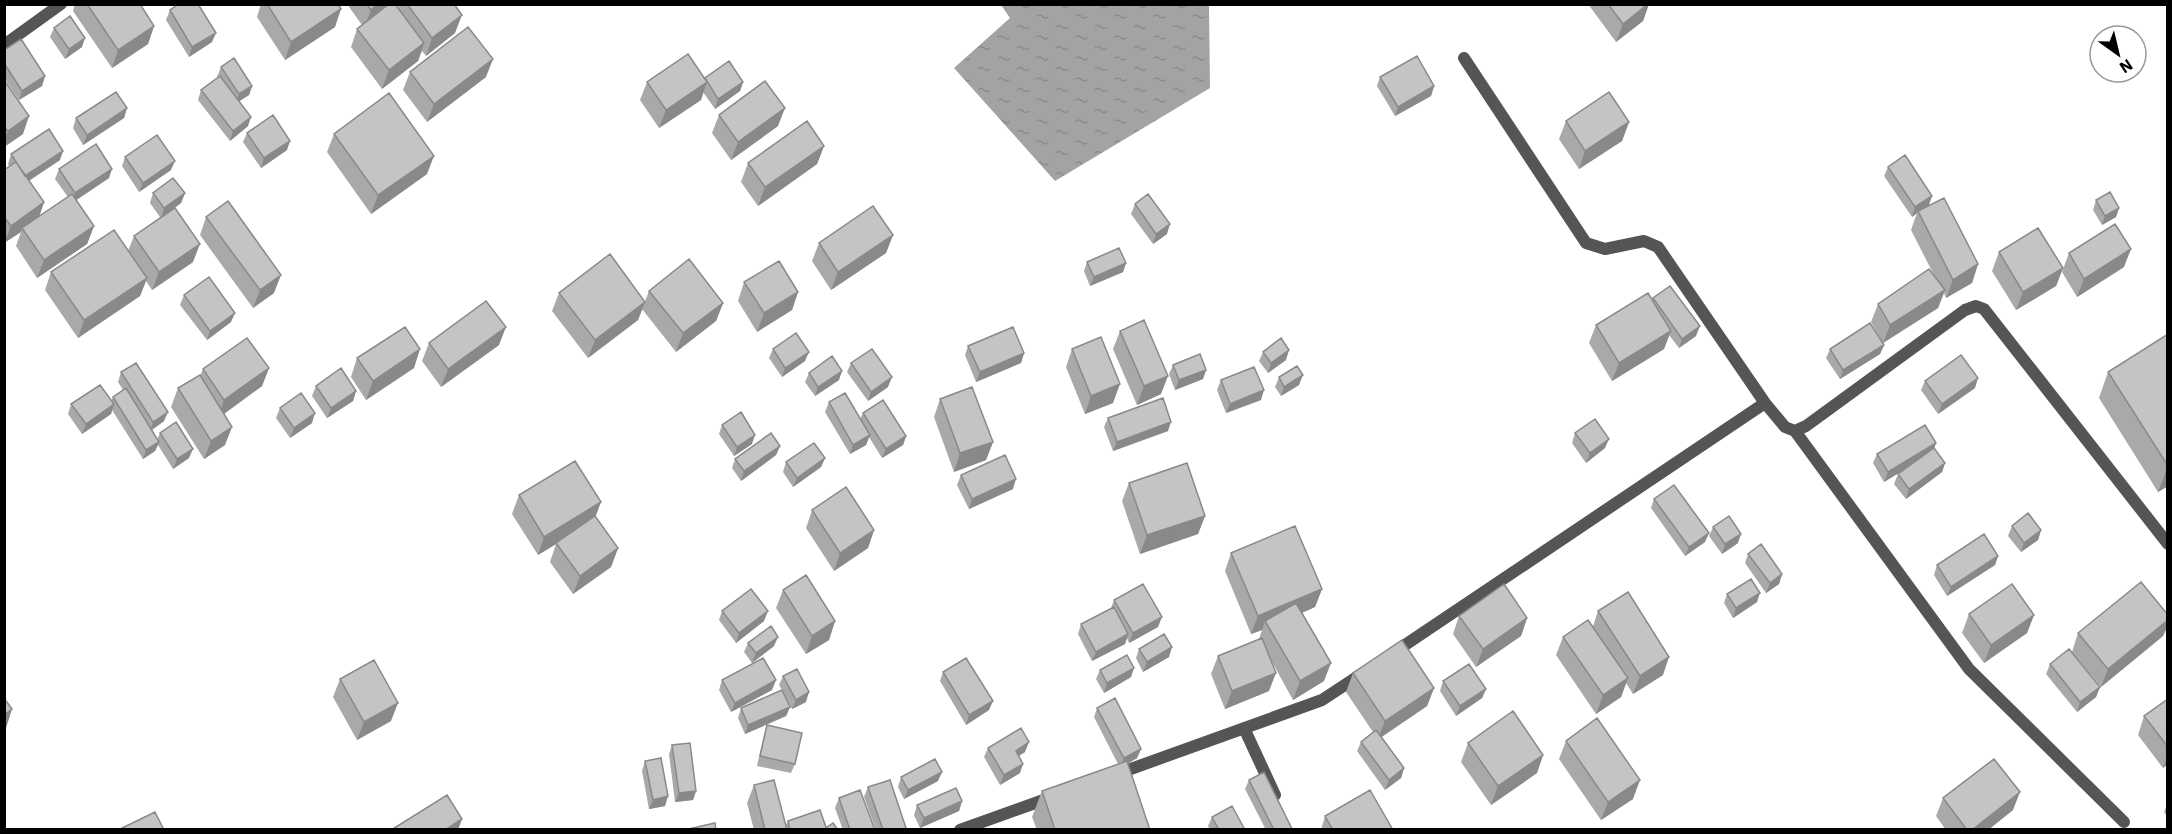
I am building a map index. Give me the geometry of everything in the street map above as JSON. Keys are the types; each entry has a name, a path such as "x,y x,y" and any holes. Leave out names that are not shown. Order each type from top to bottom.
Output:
{"street":[{"path":"4,45 61,4"},
{"path":"1464,58 1586,243 1605,249 1644,241 1658,247 1765,403 1785,427 1795,431 1969,669 2124,822"},
{"path":"1795,431 1806,426 1965,310 1976,306 1984,309 2168,544"},
{"path":"1097,781 1322,700 1765,403"},
{"path":"1244,729 1281,809"},
{"path":"960,830 1063,793"}],"water":[{"path":"1001,5 1209,5 1210,88 1055,181 954,68 1010,18"}],"building":[{"path":"87,4 140,4 154,26 118,50"},
{"path":"179,4 198,4 216,33 192,47 170,10"},
{"path":"267,4 338,4 341,9 291,42"},
{"path":"367,4 377,4 371,10"},
{"path":"389,4 395,4 424,43 389,70 357,29"},
{"path":"407,4 454,4 462,15 432,38"},
{"path":"1608,4 1648,4 1623,24"},
{"path":"70,16 85,38 69,49 54,28"},
{"path":"468,27 493,59 434,104 410,72"},
{"path":"21,39 45,76 22,91 4,63 4,50"},
{"path":"688,54 707,82 666,110 647,82"},
{"path":"1417,56 1434,86 1398,107 1380,77"},
{"path":"234,58 252,86 239,94 221,67"},
{"path":"729,61 743,82 718,99 705,78"},
{"path":"220,76 251,117 233,131 201,90"},
{"path":"4,80 29,116 8,131 4,127"},
{"path":"765,81 785,108 738,142 719,115"},
{"path":"116,92 127,108 87,135 76,118"},
{"path":"1609,92 1629,122 1585,151 1566,121"},
{"path":"389,93 434,156 378,195 334,134"},
{"path":"273,115 290,141 264,158 247,133"},
{"path":"807,121 824,146 765,187 748,163"},
{"path":"49,129 63,151 25,176 11,154"},
{"path":"157,135 175,161 143,183 125,157"},
{"path":"96,144 112,169 75,193 59,169"},
{"path":"1905,155 1932,196 1915,207 1888,167"},
{"path":"16,162 44,202 11,226 4,217 4,170"},
{"path":"173,178 185,193 164,208 153,193"},
{"path":"2110,192 2119,208 2105,216 2096,200"},
{"path":"72,194 94,226 44,260 22,228"},
{"path":"1148,194 1170,224 1156,234 1135,204"},
{"path":"1944,198 1978,264 1953,280 1918,211"},
{"path":"228,201 281,275 260,290 206,217"},
{"path":"873,206 893,235 838,272 819,243"},
{"path":"175,208 200,244 159,272 134,236"},
{"path":"2115,224 2131,249 2084,279 2069,253"},
{"path":"2038,228 2063,268 2023,292 1999,252"},
{"path":"114,230 147,278 84,320 51,272"},
{"path":"1119,248 1126,263 1094,277 1087,262"},
{"path":"610,254 645,302 595,340 559,293"},
{"path":"689,259 723,303 683,333 649,291"},
{"path":"779,261 798,292 764,313 744,282"},
{"path":"1929,269 1945,290 1890,325 1878,304"},
{"path":"209,277 235,313 210,331 184,295"},
{"path":"1670,286 1700,326 1682,339 1653,298"},
{"path":"1648,293 1671,331 1619,363 1596,325"},
{"path":"486,301 506,327 448,369 429,343"},
{"path":"1144,320 1168,376 1144,386 1120,331"},
{"path":"1870,323 1884,345 1843,370 1830,349"},
{"path":"405,327 420,349 373,381 357,358"},
{"path":"1013,327 1024,353 980,372 968,346"},
{"path":"796,333 809,352 785,368 773,349"},
{"path":"2168,334 2168,466 2108,372"},
{"path":"1101,337 1120,384 1091,396 1072,349"},
{"path":"247,338 269,368 224,400 203,369"},
{"path":"1281,338 1289,350 1271,363 1263,352"},
{"path":"872,349 892,377 871,392 851,363"},
{"path":"1200,354 1206,370 1179,380 1173,365"},
{"path":"1961,355 1978,378 1942,404 1925,381"},
{"path":"832,356 842,371 818,387 809,373"},
{"path":"136,363 168,412 153,422 121,372"},
{"path":"1297,366 1303,375 1284,387 1279,377"},
{"path":"1254,367 1264,390 1230,404 1221,380"},
{"path":"341,368 356,391 331,408 316,386"},
{"path":"200,375 232,427 211,441 178,388"},
{"path":"100,385 114,404 86,424 71,404"},
{"path":"972,387 993,442 960,453 940,399"},
{"path":"126,388 159,442 146,450 113,397"},
{"path":"301,393 315,413 294,428 280,408"},
{"path":"845,393 870,435 853,445 829,402"},
{"path":"1163,398 1171,422 1117,442 1108,418"},
{"path":"883,400 906,436 886,449 863,413"},
{"path":"741,412 755,435 737,447 722,425"},
{"path":"1595,419 1609,439 1590,453 1575,433"},
{"path":"176,422 193,449 177,459 160,433"},
{"path":"1925,425 1936,443 1888,472 1877,454"},
{"path":"771,433 780,446 744,471 735,459"},
{"path":"814,443 825,458 797,478 786,462"},
{"path":"1934,448 1945,463 1909,489 1898,474"},
{"path":"1005,455 1016,479 972,499 961,475"},
{"path":"575,461 601,502 544,537 519,495"},
{"path":"1187,463 1205,516 1147,535 1129,483"},
{"path":"1674,485 1709,533 1689,547 1654,499"},
{"path":"846,487 874,530 840,553 812,510"},
{"path":"2028,513 2041,530 2024,543 2012,526"},
{"path":"595,516 618,548 580,576 556,543"},
{"path":"1729,516 1741,534 1725,544 1713,527"},
{"path":"1295,526 1322,589 1258,616 1231,553"},
{"path":"1984,534 1998,556 1951,587 1937,565"},
{"path":"1761,544 1782,574 1770,583 1748,554"},
{"path":"806,575 835,621 812,636 783,590"},
{"path":"1751,579 1760,593 1736,608 1727,594"},
{"path":"2141,582 2168,615 2168,620 2108,669 2078,633"},
{"path":"1143,584 1162,617 1133,633 1114,600"},
{"path":"1504,584 1527,618 1483,649 1459,616"},
{"path":"2012,584 2034,615 1991,645 1969,614"},
{"path":"751,589 768,611 739,633 722,611"},
{"path":"1628,592 1669,657 1640,676 1598,611"},
{"path":"1296,603 1331,663 1300,681 1265,621"},
{"path":"1114,607 1128,634 1096,652 1081,624"},
{"path":"1588,620 1628,678 1603,695 1563,637"},
{"path":"771,626 778,637 756,653 748,643"},
{"path":"1164,634 1172,647 1147,662 1139,649"},
{"path":"1262,638 1276,673 1232,691 1218,656"},
{"path":"1402,640 1434,688 1385,721 1353,673"},
{"path":"2069,649 2100,687 2080,702 2050,664"},
{"path":"1127,655 1134,668 1107,683 1100,670"},
{"path":"763,658 776,680 735,703 722,680"},
{"path":"966,658 993,701 969,715 943,672"},
{"path":"374,660 398,703 364,722 340,679"},
{"path":"1469,664 1486,689 1460,706 1443,681"},
{"path":"797,669 809,692 796,700 783,676"},
{"path":"782,690 790,707 748,725 741,708"},
{"path":"4,698 12,709 4,715"},
{"path":"1115,698 1141,749 1124,758 1097,708"},
{"path":"2168,699 2168,747 2144,716"},
{"path":"1513,711 1543,755 1498,786 1468,743"},
{"path":"1597,718 1640,780 1608,802 1566,741"},
{"path":"767,725 802,733 795,764 760,756"},
{"path":"1021,728 1029,742 1016,751 1023,764 1004,775 988,748"},
{"path":"1376,730 1404,768 1389,780 1361,742"},
{"path":"690,743 696,791 679,793 672,745"},
{"path":"661,758 668,796 653,800 645,761"},
{"path":"935,759 942,772 908,790 901,777"},
{"path":"1994,759 2020,792 1972,830 1967,830 1943,798"},
{"path":"1127,761 1150,830 1055,830 1042,791"},
{"path":"1264,772 1292,830 1274,830 1249,780"},
{"path":"774,780 787,830 765,830 754,785"},
{"path":"890,780 906,828 902,830 883,830 868,787"},
{"path":"956,788 962,801 924,818 917,805"},
{"path":"860,790 875,830 850,830 839,798"},
{"path":"1370,790 1393,830 1333,830 1325,816"},
{"path":"447,795 462,819 445,830 391,830"},
{"path":"1232,806 1245,830 1219,830 1212,817"},
{"path":"820,810 827,830 790,830 788,821"},
{"path":"155,812 164,830 118,830"},
{"path":"715,823 716,830 684,830"},
{"path":"833,823 838,830 827,830 826,828"}]}
